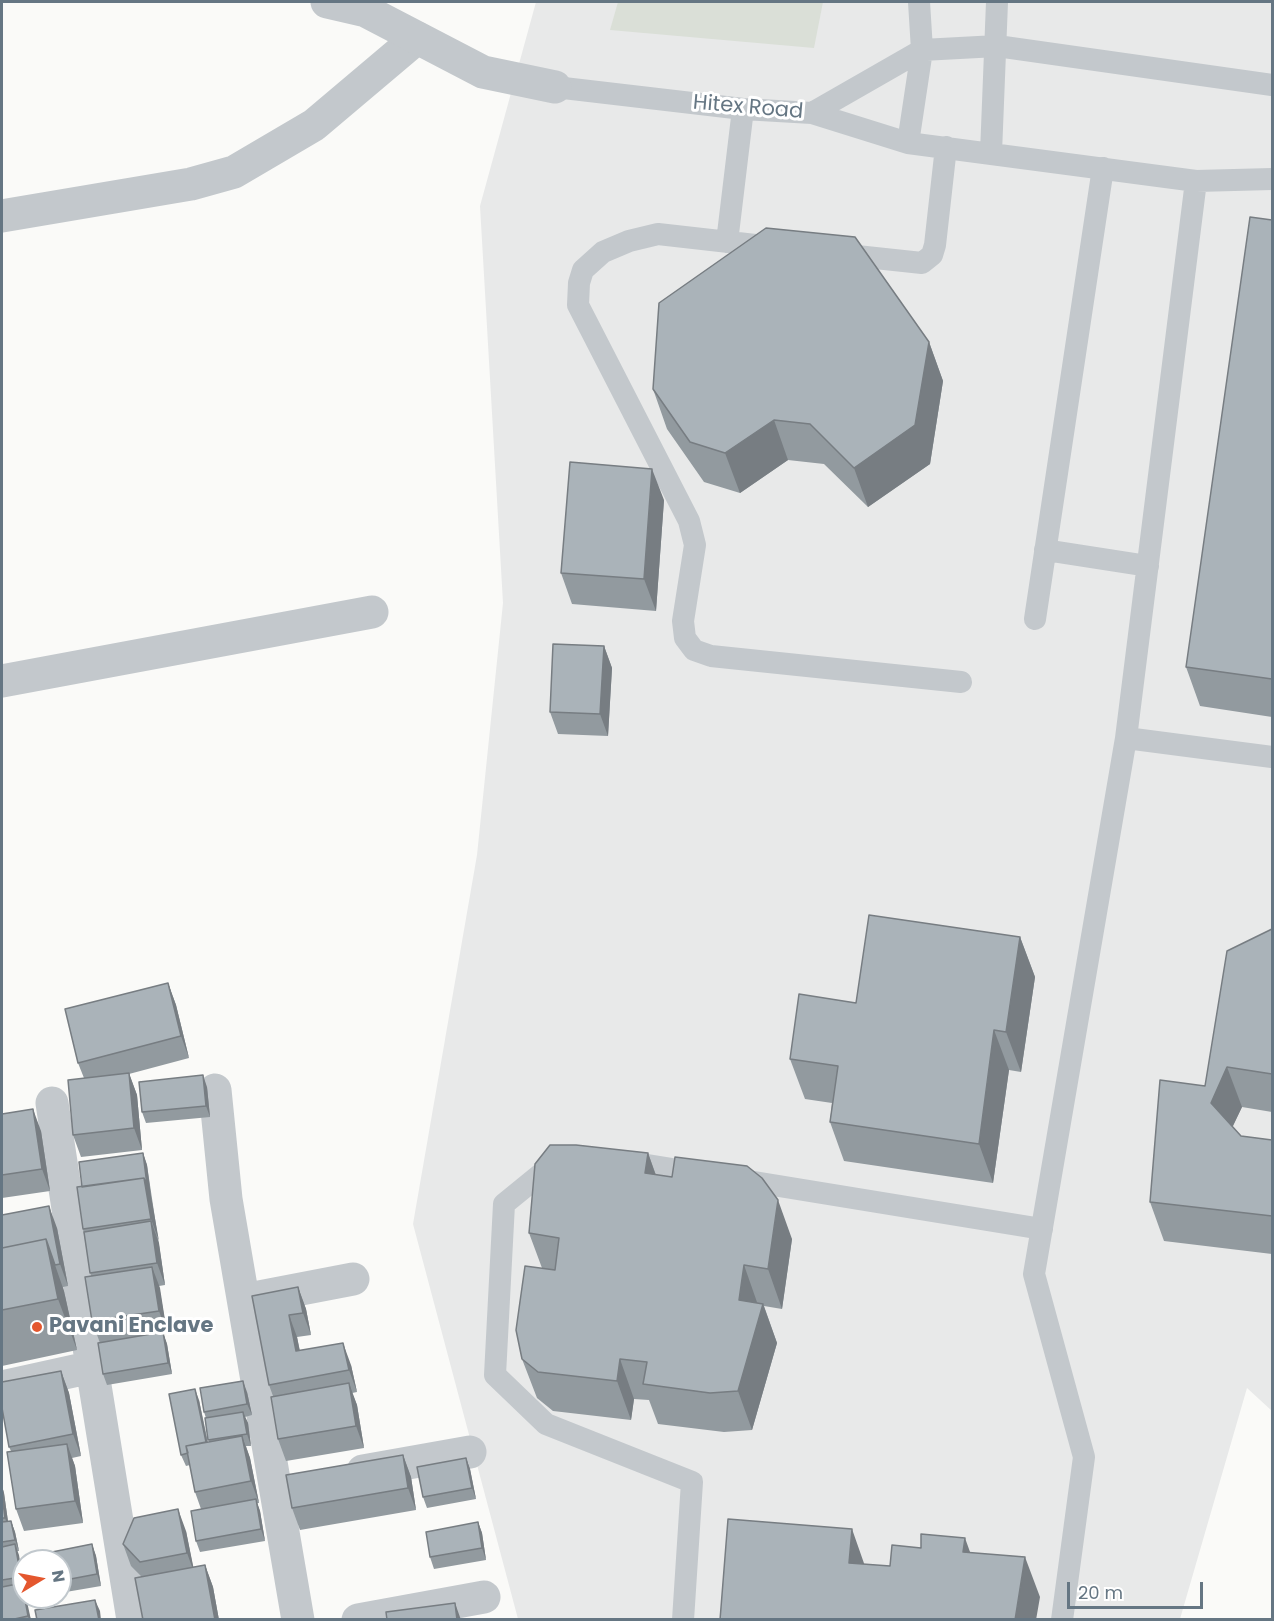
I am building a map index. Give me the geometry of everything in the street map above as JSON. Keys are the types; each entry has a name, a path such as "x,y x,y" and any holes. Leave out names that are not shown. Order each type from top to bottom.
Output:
{"street":[{"name":"Hitex Road","path":"327,2 363,6 417,38 483,72 555,87"},
{"path":"2,216 191,184 234,172 314,125 417,38"},
{"path":"2,681 372,612"},
{"path":"215,1090 226,1199 243,1300 287,1485 298,1620"},
{"path":"52,1103 133,1620"},
{"path":"34,1213 67,1205"},
{"path":"243,1300 353,1280"},
{"path":"2,1387 92,1367"},
{"path":"333,1477 470,1452"},
{"path":"358,1620 484,1597"}],"lane":[{"path":"908,142 921,50 919,2"},
{"path":"991,153 997,2"},
{"path":"812,112 921,50 996,46 1272,85"},
{"name":"Hitex Road","path":"555,87 743,109 812,112 908,142 1196,181 1272,179"},
{"path":"727,242 743,109"},
{"path":"819,252 922,263 932,255 946,147"},
{"path":"1035,619 1103,168"},
{"path":"1062,1620 1084,1457 1034,1274 1126,738 1196,181"},
{"path":"796,249 658,234 629,241 603,252 583,270 579,283 578,305 689,521 695,545 683,621 685,638 694,650 711,656 961,682"},
{"path":"1045,550 1148,566"},
{"path":"1126,738 1272,758"},
{"path":"579,1154 567,1152 504,1204 495,1375 546,1424 692,1482 683,1620"},
{"path":"602,1158 1042,1229"}],"shaded area":[{"path":"536,2 1272,2 1272,1411 1247,1388 1180,1619 518,1619 413,1224 477,855 503,603 480,206"},
{"path":"618,2 823,2 814,48 610,30"}],"building":[{"path":"1250,217 1272,220 1272,679 1186,667"},
{"path":"766,228 855,237 929,342 915,425 854,468 810,424 774,420 725,453 690,442 653,389 659,303"},
{"path":"570,462 652,469 644,579 561,573"},
{"path":"553,644 604,646 600,714 550,712"},
{"path":"869,915 1020,937 1006,1032 994,1030 979,1144 830,1122 838,1066 790,1059 799,994 856,1003"},
{"path":"1272,929 1272,1074 1227,1067 1211,1103 1241,1136 1272,1140 1272,1216 1150,1202 1160,1080 1205,1086 1227,951"},
{"path":"168,983 181,1036 78,1063 65,1009"},
{"path":"129,1073 134,1128 73,1135 68,1080"},
{"path":"203,1075 206,1106 142,1112 139,1082"},
{"path":"33,1109 42,1169 2,1175 2,1114"},
{"path":"550,1145 576,1145 648,1153 645,1173 672,1177 675,1157 747,1166 762,1178 778,1200 768,1269 744,1265 739,1300 763,1304 738,1391 710,1393 643,1384 647,1362 620,1359 617,1381 538,1372 522,1359 516,1330 525,1266 555,1270 559,1238 529,1233 535,1164"},
{"path":"143,1153 147,1185 144,1178 82,1187 79,1162"},
{"path":"144,1178 151,1219 83,1229 77,1187"},
{"path":"49,1206 60,1264 55,1265 46,1239 2,1248 2,1215"},
{"path":"151,1221 157,1263 90,1273 84,1232"},
{"path":"46,1239 58,1299 2,1310 2,1248"},
{"path":"152,1267 159,1311 92,1321 85,1277"},
{"path":"298,1287 303,1313 289,1315 296,1351 343,1343 349,1370 269,1385 252,1296"},
{"path":"163,1332 168,1363 103,1374 98,1343"},
{"path":"61,1371 73,1434 9,1447 2,1408 2,1382"},
{"path":"243,1381 247,1404 204,1412 200,1388"},
{"path":"349,1383 356,1426 278,1439 271,1397"},
{"path":"195,1389 206,1442 186,1446 188,1453 181,1455 169,1394"},
{"path":"243,1412 247,1434 208,1440 205,1418"},
{"path":"242,1436 251,1481 195,1492 186,1446"},
{"path":"67,1444 75,1501 16,1509 7,1452"},
{"path":"403,1455 408,1488 292,1508 286,1475"},
{"path":"466,1458 472,1488 423,1497 417,1467"},
{"path":"2,1495 5,1518 2,1518"},
{"path":"256,1499 261,1529 196,1541 191,1511"},
{"path":"178,1509 187,1553 140,1562 123,1544 134,1518"},
{"path":"728,1519 852,1529 849,1563 890,1566 892,1545 921,1548 921,1534 965,1538 963,1552 1025,1557 1015,1620 720,1620"},
{"path":"11,1521 15,1540 2,1542 2,1522"},
{"path":"478,1522 482,1548 430,1557 426,1532"},
{"path":"15,1544 16,1549 12,1549 12,1578 2,1580 2,1547"},
{"path":"92,1544 97,1574 72,1579 72,1549 67,1549"},
{"path":"205,1565 215,1620 143,1620 135,1578"},
{"path":"12,1585 12,1609 27,1609 28,1616 2,1620 2,1587"},
{"path":"95,1600 99,1620 37,1620 35,1610 72,1609 72,1604"},
{"path":"455,1603 457,1620 387,1620 386,1612"}],"place":[{"name":"Pavani Enclave","path":"37,1327"}]}
